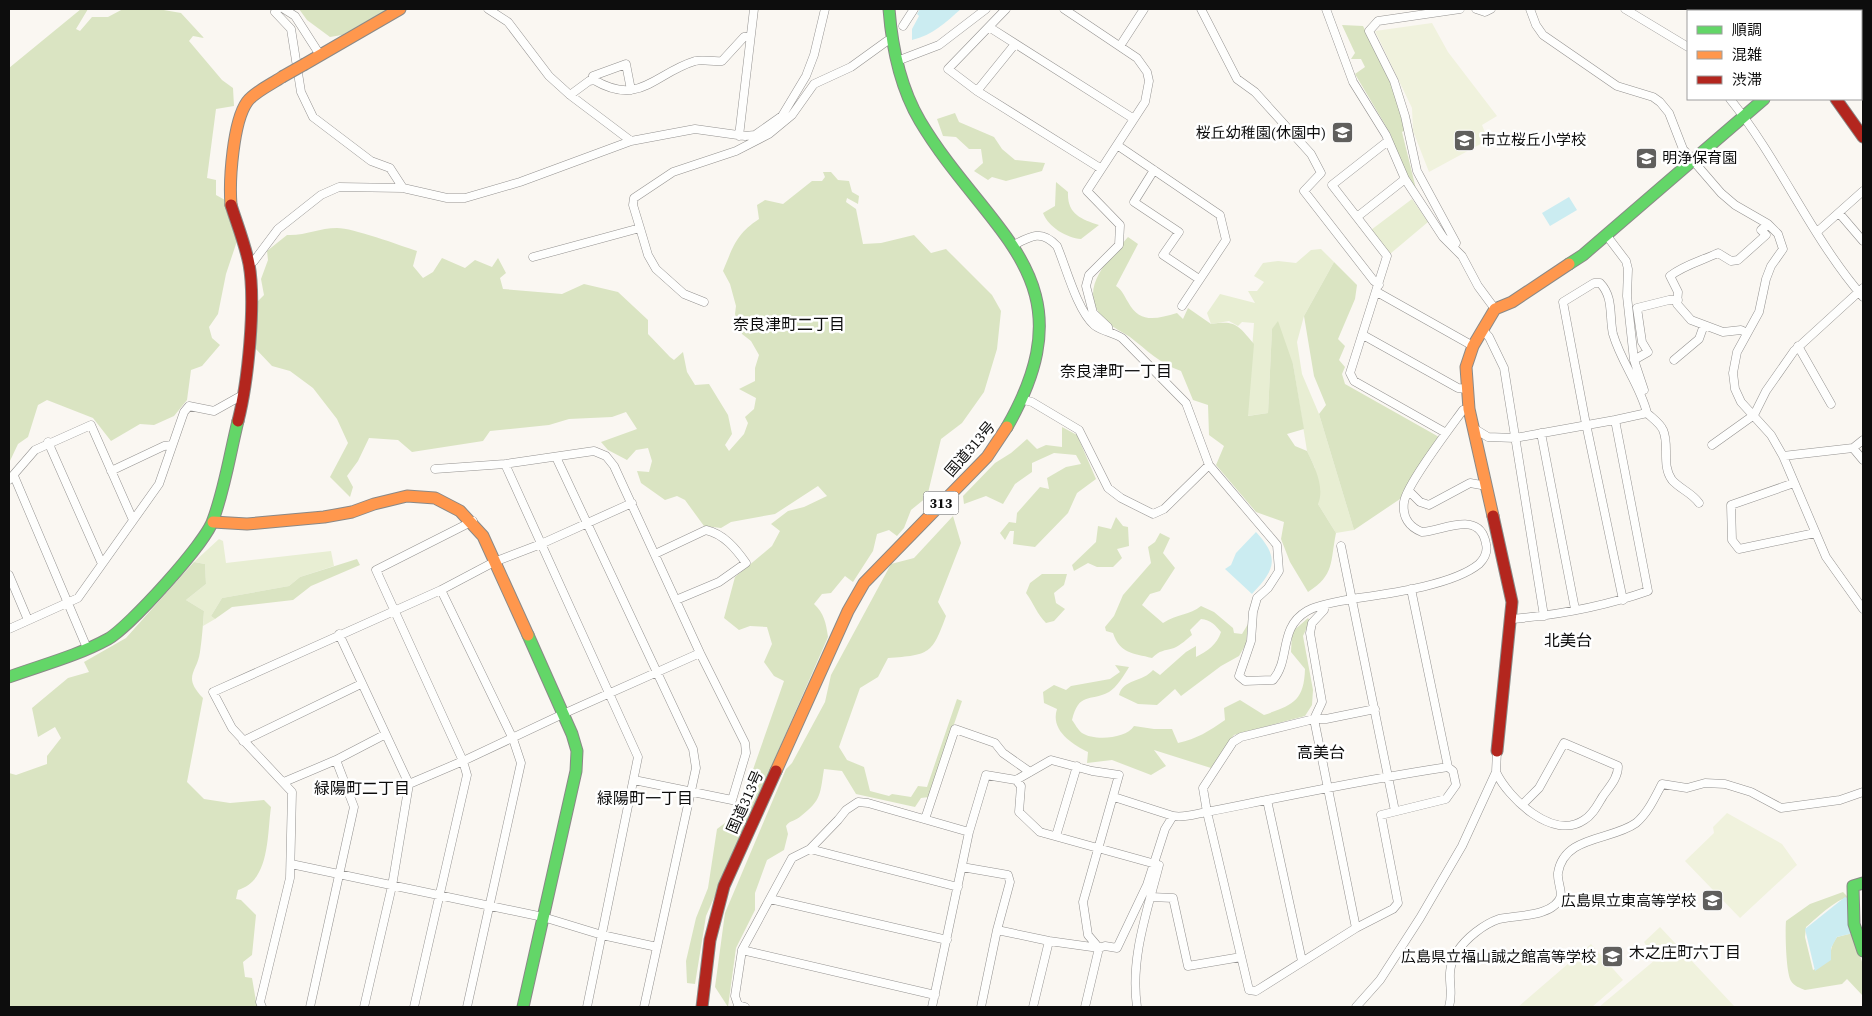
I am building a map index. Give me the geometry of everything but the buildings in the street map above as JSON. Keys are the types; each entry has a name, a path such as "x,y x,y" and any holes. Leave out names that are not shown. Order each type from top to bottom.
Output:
{"main road":[{"path":"9,677 110,638 147,603 199,545 213,522 244,398 251,306 249,264 232,203 235,136 238,117 248,100 255,93 400,9"},
{"name":"国道313号","path":"702,1007 710,940 724,886 848,611 864,583 876,569 988,457 1014,420 1024,400 1037,356 1039,317 1031,281 1014,245 934,143 909,99 897,61 889,9"},
{"path":"1497,750 1499,708 1512,620 1512,602 1475,429 1469,409 1466,389 1466,367 1473,346 1495,309 1512,302 1551,278 1607,236 1763,100"},
{"path":"1837,100 1863,137"},
{"path":"213,522 228,526 322,517 350,513 399,497 422,496 457,506 473,521 483,536 563,714 577,750 576,771 523,1007"},
{"path":"1862,945 1854,924 1853,886 1863,883"}],"street":[{"path":"278,9 275,12 291,29 301,92 313,117 371,161 390,168 403,188"},
{"path":"284,9 295,16 320,55"},
{"path":"488,9 508,22 549,76 570,96 631,141"},
{"path":"739,136 754,9"},
{"path":"249,264 254,261 278,229 321,195 339,187 403,188 448,198 474,197 631,141 695,129 739,136 755,136 782,116 806,76 814,55 825,9"},
{"path":"903,26 914,9"},
{"path":"897,61 939,45 986,9"},
{"path":"1006,9 948,69 977,90 1100,168"},
{"path":"1064,9 1137,58 1147,72 1148,89 1145,102 1100,168 1087,191 1120,225 1119,245 1088,275 1086,286 1093,313 1108,327 1109,332"},
{"path":"1120,46 1144,9"},
{"path":"1201,9 1237,79 1259,96 1312,154 1326,181 1332,185 1388,256 1350,373 1354,381 1446,433"},
{"path":"1326,9 1353,82 1388,141 1405,180 1444,237 1462,256 1478,286 1495,309"},
{"path":"1453,247 1456,243 1417,171 1405,116 1394,80 1369,31 1378,21 1460,9"},
{"path":"1476,9 1485,12 1491,9"},
{"path":"1530,9 1536,25 1543,35 1617,86 1653,96 1660,102 1669,113 1683,149 1721,193 1735,205 1768,224 1778,234 1783,249 1771,266 1766,279 1763,302 1737,352 1733,373 1735,389 1741,402 1772,435 1783,456 1826,557 1863,609"},
{"path":"1625,9 1687,48"},
{"path":"989,28 1134,119"},
{"path":"570,96 588,81 594,80 608,88 630,90 664,78 669,71 695,61 722,61 744,37 750,36"},
{"path":"704,302 684,294 656,269 648,255 633,205 634,198 674,172 736,151 769,134 792,115 814,84 851,67 887,41"},
{"path":"977,90 1015,44"},
{"path":"594,80 593,76 626,64 630,90"},
{"path":"1712,445 1754,415 1766,391 1798,346 1862,292 1817,232 1744,116 1731,100"},
{"path":"1332,185 1388,141"},
{"path":"1117,145 1220,215 1226,240 1182,306"},
{"path":"1154,170 1134,202 1179,232 1164,255 1199,279"},
{"path":"1321,174 1304,191 1374,281 1378,289 1473,346"},
{"path":"1357,217 1405,180"},
{"path":"1817,232 1863,191"},
{"path":"1839,213 1863,241"},
{"path":"1747,333 1741,330 1723,332 1691,320 1677,304 1678,292 1670,276 1681,266 1695,264 1718,253 1731,261 1738,260 1766,235 1761,230 1768,224"},
{"path":"534,257 640,228"},
{"path":"1014,245 1026,238 1042,234 1049,237 1057,246 1083,312 1093,324 1122,338 1186,403 1209,466 1277,545 1279,571 1268,588 1257,598 1253,612 1251,642 1240,676 1245,681 1273,680 1278,674 1288,630 1307,611 1352,599 1411,589 1469,570 1484,558 1487,545 1480,531 1472,525 1462,523 1427,532 1414,529 1407,523 1404,513 1404,504 1409,491 1462,410 1469,409"},
{"path":"1607,236 1626,261 1628,269 1627,296 1634,360 1644,390 1640,392"},
{"path":"1623,600 1563,302 1594,283 1600,283 1603,286 1610,301 1613,332 1620,354 1640,392 1647,413 1664,430 1667,469 1672,480 1692,494 1699,503"},
{"path":"1634,360 1648,352 1642,342 1637,308 1669,300 1678,300"},
{"path":"1674,360 1699,339 1704,325"},
{"path":"1482,329 1489,337 1504,368 1544,616"},
{"path":"1363,335 1458,388 1466,389"},
{"path":"1798,346 1831,404"},
{"path":"9,629 78,598 159,484 184,412 189,406 214,411 239,397 244,398"},
{"path":"1024,400 1032,402 1079,430 1108,488 1121,498 1153,514 1164,509 1209,466"},
{"path":"1475,429 1488,437 1515,438 1647,413"},
{"path":"1512,620 1544,616 1623,600 1648,591 1616,420"},
{"path":"87,648 69,602 11,478 35,450 48,442 91,425 133,520"},
{"path":"1541,433 1575,610"},
{"path":"1783,456 1853,448 1863,440"},
{"path":"48,442 102,564"},
{"path":"111,471 164,446 172,446"},
{"path":"1853,448 1863,460"},
{"path":"435,468 505,464 594,451 606,456 614,466 700,653 742,733 746,753 732,800 634,780"},
{"path":"556,457 693,749 696,768 644,1007"},
{"path":"505,464 638,757 587,1007"},
{"path":"1409,491 1420,502 1429,505 1470,483 1487,486"},
{"path":"1794,484 1731,505 1732,540 1739,549 1815,533"},
{"path":"262,1007 260,1002 291,864 292,792 232,728 213,692 339,634 395,612 494,562 541,544 632,503"},
{"path":"414,1007 441,896 467,775 463,762 376,570 473,521"},
{"path":"655,554 706,530 729,543 746,563 719,582 676,600"},
{"path":"1341,546 1395,811"},
{"path":"9,575 28,620"},
{"path":"1375,709 1326,719 1314,718 1241,737 1233,742 1204,788 1207,812 1249,990 1256,991 1356,928 1393,909 1398,903 1381,815 1446,799 1456,786 1453,771 1448,767 1411,589"},
{"path":"441,590 513,739 521,763 468,1007"},
{"path":"1856,600 1863,594"},
{"path":"1324,606 1324,610 1312,623 1310,633 1322,702 1314,718 1356,928"},
{"path":"339,634 408,784 392,886 364,1007"},
{"path":"408,784 463,762 563,714 700,653"},
{"path":"243,741 361,684"},
{"path":"925,819 955,729 995,744 1003,754 1030,772"},
{"path":"284,782 336,760 384,735"},
{"path":"1496,772 1512,798 1522,805 1541,818 1554,823 1574,824 1584,820 1593,812 1618,774 1618,766 1564,743 1538,788 1522,805"},
{"path":"1356,1007 1380,980 1420,918 1462,846 1496,772 1497,750"},
{"path":"310,1007 354,807 336,760"},
{"path":"932,1007 969,832 986,775 1016,780 1051,760 1119,775 1083,902 1088,935 1099,948"},
{"path":"1056,836 1077,766"},
{"path":"1114,796 1183,818 1389,776 1448,767"},
{"path":"1016,780 1021,786 1019,812 1040,832 1159,865 1141,930 1136,965 1137,1007"},
{"path":"1449,1007 1451,999 1448,981 1450,966 1458,951 1467,941 1475,933 1498,920 1534,914 1556,904 1561,896 1557,874 1566,855 1572,848 1587,841 1627,829 1637,822 1650,805 1662,784 1687,788 1705,783 1726,784 1751,792 1781,808 1840,800 1863,792"},
{"path":"1267,800 1302,962"},
{"path":"745,1007 738,1005 735,996 742,950 792,858 810,849 846,810 858,802 868,803 969,832"},
{"path":"997,930 1049,941 1099,948 1105,946 1117,948 1147,885 1165,829 1173,816"},
{"path":"810,849 958,887"},
{"path":"291,864 543,917 602,935 657,947"},
{"path":"962,867 1008,875 1010,882 997,930 981,1007"},
{"path":"1151,897 1173,898 1188,966 1242,957"},
{"path":"770,899 947,940"},
{"path":"1033,1007 1049,941"},
{"path":"1085,1007 1099,948"},
{"path":"742,950 935,995"}],"green space":[{"path":"81,9 88,9 76,29 80,31 92,17 108,17 123,9 158,9 181,13 204,38 193,36 189,41 222,80 233,88 234,106 216,109 207,178 216,180 216,195 225,200 237,241 226,274 218,314 209,327 212,338 220,345 202,366 191,370 187,400 174,416 154,425 140,424 111,441 93,418 47,400 38,405 28,437 18,444 9,463 9,68"},
{"path":"299,9 388,9 342,35 330,37 307,20"},
{"path":"1432,23 1448,52 1497,116 1482,125 1488,140 1429,172 1413,131 1412,108 1375,31"},
{"path":"1342,25 1363,26 1394,89 1399,102 1405,130 1402,132 1417,193 1406,176 1390,133 1355,74 1365,67 1361,59 1351,59 1355,53"},
{"path":"955,113 959,122 994,137 1002,149 1015,160 1045,163 1042,171 1006,181 992,177 988,180 974,171 983,163 981,149 969,149 956,137 943,136 937,119"},
{"path":"823,172 831,172 838,180 849,181 852,192 859,196 858,204 847,198 846,202 856,209 863,244 881,243 914,235 931,253 946,249 992,295 1001,311 997,349 984,392 962,423 941,439 927,497 911,510 904,528 897,536 889,530 877,534 873,551 853,582 845,576 831,593 822,594 814,604 824,619 828,637 706,916 695,984 687,983 686,961 696,918 708,888 717,829 733,817 742,801 784,681 774,676 764,662 772,644 767,627 750,626 739,630 724,618 735,577 772,546 780,531 771,524 788,511 804,507 827,496 818,486 775,514 731,522 721,528 704,526 685,500 677,496 665,500 641,483 637,471 649,472 652,461 648,448 636,450 627,460 608,450 601,442 637,429 626,412 612,417 569,419 549,425 490,431 483,441 412,452 398,440 369,438 358,461 347,476 353,487 350,497 330,477 348,443 337,419 313,388 290,371 272,366 253,346 257,302 264,295 261,279 268,260 267,251 287,235 337,228 365,234 417,251 413,266 423,278 433,272 442,258 465,268 475,260 492,267 498,258 506,273 500,278 503,289 562,294 584,284 618,292 648,320 648,334 670,357 674,360 683,352 687,372 695,385 709,384 728,415 732,434 725,445 729,451 744,434 748,423 745,417 754,409 756,398 739,389 755,381 755,368 759,355 751,341 742,334 735,314 736,306 730,284 723,271 740,236 759,219 757,205 765,200 783,204 812,181 822,181 825,177"},
{"path":"1056,182 1068,192 1070,206 1076,214 1099,225 1081,239 1059,231 1045,218 1043,213 1055,206"},
{"path":"1412,199 1428,222 1390,254 1371,230"},
{"path":"1128,237 1138,244 1116,286 1122,291 1138,314 1143,317 1155,318 1177,313 1183,319 1188,308 1211,324 1226,323 1236,326 1254,344 1248,416 1268,413 1272,329 1278,321 1293,364 1304,429 1287,434 1295,446 1307,451 1320,484 1318,504 1336,533 1332,560 1327,574 1317,586 1308,592 1290,562 1281,539 1284,522 1256,512 1216,465 1224,446 1209,435 1208,405 1193,400 1181,371 1160,361 1130,337 1112,326 1098,310 1093,299 1097,277 1111,256"},
{"path":"1321,249 1334,262 1304,316 1297,342 1302,374 1319,414 1354,530 1336,533 1318,504 1315,468 1307,451 1293,364 1272,329 1268,413 1247,416 1254,323 1242,322 1238,326 1229,321 1211,324 1207,313 1220,294 1255,303 1248,291 1257,291 1264,282 1254,276 1263,263 1278,261 1296,263 1311,250"},
{"path":"1334,262 1357,285 1355,299 1338,339 1345,346 1339,360 1345,367 1342,374 1345,384 1439,437 1400,499 1354,530 1319,414 1326,405 1314,376 1304,316"},
{"path":"1062,427 1077,435 1096,479 1077,493 1068,513 1035,547 1013,544 1014,531 1010,531 1005,540 1000,533 1009,522 1016,523 1017,513 1040,487 1049,489 1047,478 1066,467 1081,464 1076,455 1054,453 1032,463 1032,472 1015,484 1003,504 986,496 964,504 963,496 995,463 1011,453 1027,439 1037,449 1046,445 1062,447"},
{"path":"953,516 961,543 938,602 946,616 937,638 928,650 921,653 913,656 888,658 878,677 860,688 839,747 847,760 864,767 870,791 889,796 892,794 911,797 918,786 927,787 957,699 962,701 929,797 921,798 915,807 856,794 842,771 824,769 819,796 808,810 786,826 788,834 784,850 767,860 755,893 755,910 736,948 728,1007 715,987 725,913 786,769 792,763 825,702 831,675 891,564 914,558"},
{"path":"1116,517 1123,526 1128,527 1129,546 1117,549 1122,558 1113,567 1097,567 1088,563 1074,571 1072,565 1096,542 1098,526 1111,529"},
{"path":"1160,533 1170,538 1163,553 1175,568 1160,591 1150,594 1142,605 1163,623 1201,606 1214,612 1233,628 1234,633 1242,634 1248,624 1246,644 1239,656 1221,666 1181,696 1175,689 1157,705 1138,704 1119,695 1125,686 1144,677 1153,670 1160,675 1186,652 1196,646 1196,657 1200,655 1214,644 1221,632 1215,625 1201,619 1190,630 1192,635 1184,642 1174,648 1160,652 1152,658 1123,649 1113,633 1106,631 1105,627 1114,616 1123,595 1151,563 1148,547 1155,542"},
{"path":"219,539 223,541 226,563 331,551 334,566 300,577 289,586 222,598 211,616 215,619 203,626 204,611 186,600 206,584 205,564 194,562"},
{"path":"357,559 360,565 311,586 293,600 232,607 215,619 211,616 222,598 289,586 300,577"},
{"path":"194,562 205,564 206,584 186,600 204,611 200,652 192,675 193,684 203,698 187,782 204,799 230,803 264,800 271,807 265,856 261,867 256,877 248,885 238,890 236,899 241,900 256,915 252,955 243,962 245,977 252,978 257,1007 9,1007 9,773 16,775 47,764 47,756 61,738 55,727 38,737 32,708 68,678 89,672 84,662 126,638"},
{"path":"1042,574 1067,574 1064,585 1054,593 1056,603 1065,609 1054,621 1046,623 1026,593 1030,583"},
{"path":"1308,618 1310,621 1303,636 1313,690 1312,705 1305,716 1234,735 1211,768 1154,750 1166,766 1151,775 1112,760 1087,763 1088,752 1075,745 1064,735 1057,723 1057,709 1044,703 1043,692 1054,685 1066,690 1071,686 1110,679 1120,672 1115,665 1129,667 1112,690 1086,699 1078,705 1072,720 1078,729 1087,736 1102,738 1124,734 1134,726 1172,729 1178,743 1185,741 1203,734 1225,720 1224,708 1240,700 1264,715 1295,701 1302,689 1305,669 1291,652 1292,632"},
{"path":"1727,813 1782,844 1797,865 1740,918 1685,861 1714,833 1713,827"},
{"path":"1843,892 1849,898 1833,904 1815,919 1806,927 1805,937 1813,970 1827,962 1830,958 1831,948 1837,937 1853,933 1863,965 1863,996 1847,979 1842,984 1805,990 1792,983 1789,977 1786,921 1810,904"},
{"path":"1660,927 1735,1007 1599,1007 1655,960 1644,942"},
{"path":"1591,944 1623,980 1592,1007 1518,1007"}],"water":[{"path":"920,9 961,9 933,31 912,40 912,29 919,16 917,14"},
{"path":"1569,197 1577,210 1550,226 1542,213"},
{"path":"1256,532 1269,549 1272,564 1266,578 1252,594 1225,569 1231,565 1236,553"},
{"path":"1845,897 1849,899 1853,933 1837,937 1831,948 1831,960 1815,971 1805,929"}],"traffic: fast":[{"path":"889,9 898,67 913,108 947,161 1000,228 1021,260 1035,294 1039,332 1031,375 1007,427"},
{"path":"1569,264 1583,255 1763,100"},
{"path":"9,677 72,655 108,639 132,619 166,584 197,547 213,520 224,483 238,421"},
{"path":"523,1007 576,771 577,751 572,734 528,635"},
{"path":"1863,883 1853,886 1854,924 1863,951"}],"traffic: slow":[{"path":"305,64 400,9"},
{"path":"282,77 305,64"},
{"path":"231,205 233,152 242,111 254,95 282,77"},
{"path":"1493,516 1469,409 1466,367 1473,346 1495,309 1512,302 1569,264"},
{"path":"776,771 848,611 864,583 987,457 1007,427"},
{"path":"213,522 247,524 324,517 352,512 374,504 407,496 435,498 460,511 483,536 528,635"}],"traffic: jam":[{"path":"1837,100 1863,137"},
{"path":"231,205 249,264 252,300 248,364 238,421"},
{"path":"1493,516 1512,602 1497,751"},
{"path":"702,1007 710,940 724,886 776,771"}],"place":[{"name":"桜丘幼稚園(休園中)","path":"1342,133"},
{"name":"市立桜丘小学校","path":"1465,140"},
{"name":"明浄保育園","path":"1646,158"},
{"name":"広島県立東高等学校","path":"1712,901"},
{"name":"広島県立福山誠之館高等学校","path":"1612,957"}],"district":[{"name":"奈良津町二丁目","path":"789,324"},
{"name":"奈良津町一丁目","path":"1116,371"},
{"name":"北美台","path":"1568,640"},
{"name":"高美台","path":"1321,752"},
{"name":"緑陽町二丁目","path":"362,788"},
{"name":"緑陽町一丁目","path":"645,798"},
{"name":"木之庄町六丁目","path":"1685,952"}]}
